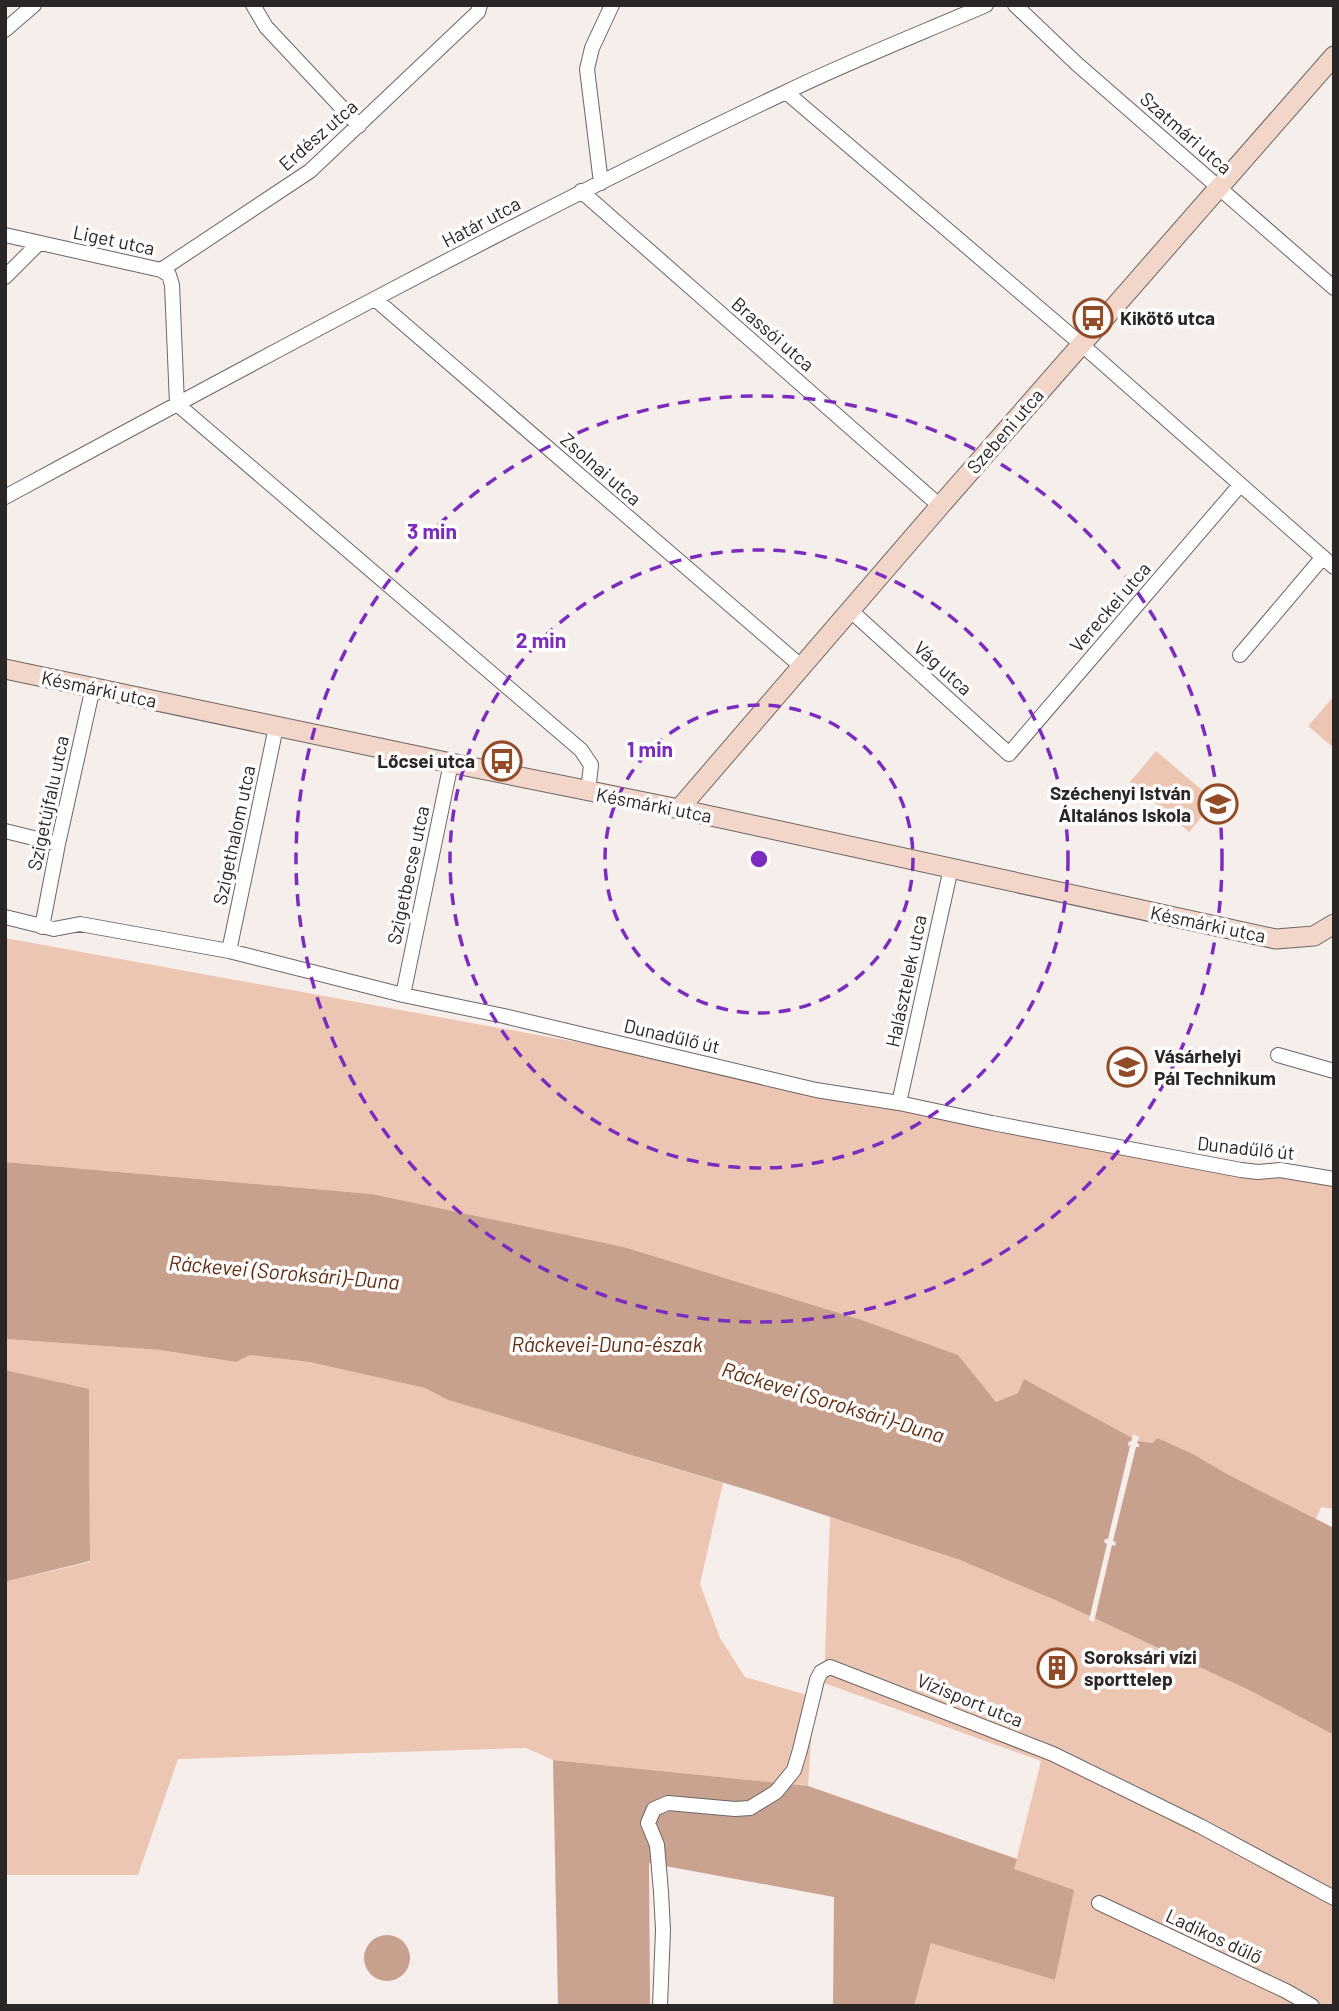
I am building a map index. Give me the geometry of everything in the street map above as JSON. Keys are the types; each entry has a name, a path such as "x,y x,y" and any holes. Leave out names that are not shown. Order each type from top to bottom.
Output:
{"street":[{"path":"5,30 34,5"},
{"path":"253,5 266,27 359,126"},
{"name":"Erdész utca","path":"161,270 310,171 478,12 480,5"},
{"path":"601,183 587,69 592,48 612,5"},
{"name":"Határ utca","path":"5,497 581,191 786,92 986,5"},
{"name":"Szatmári utca","path":"1015,5 1077,64 1334,288"},
{"name":"Szebeni utca","path":"679,809 1334,56"},
{"path":"786,92 1081,344 1328,562 1240,655"},
{"name":"Brassói utca","path":"581,191 940,506"},
{"name":"Liget utca","path":"5,235 161,270 169,275 172,285 177,404"},
{"path":"5,277 39,243"},
{"name":"Zsolnai utca","path":"375,299 802,667"},
{"path":"177,404 582,750 591,765 588,791"},
{"name":"Vereckei utca","path":"1009,754 1240,485"},
{"name":"Vág utca","path":"851,611 1009,754"},
{"name":"Késmárki utca","path":"5,669 679,809 1276,939 1314,936 1334,924"},
{"name":"Szigetújfalu utca","path":"43,927 58,844 93,687"},
{"name":"Szigethalom utca","path":"229,951 276,727"},
{"name":"Szigetbecse utca","path":"403,995 452,763"},
{"path":"5,831 58,844"},
{"name":"Halásztelek utca","path":"899,1103 951,868"},
{"name":"Dunadűlő út","path":"5,917 54,929 80,924 229,951 403,995 817,1090 899,1103 1241,1170 1280,1170 1334,1178"},
{"path":"1278,1055 1334,1071"},
{"name":"Vízisport utca","path":"660,2006 662,1892 657,1845 648,1824 654,1808 668,1803 750,1808 776,1792 793,1770 817,1680 821,1672 830,1667 1052,1754 1200,1826 1334,1898"},
{"name":"Ladikos dűlő","path":"1099,1903 1286,1991 1312,2006"}],"shaded area":[{"path":"1334,696 1334,748 1308,726"},
{"path":"1156,751 1215,801 1189,832 1130,782"},
{"path":"5,938 1334,1180 1334,1509 1321,1507 1316,1519 1158,1438 1152,1443 1138,1441 1024,1379 1018,1393 996,1402 957,1355 862,1320 624,1247 372,1194 5,1162"},
{"path":"5,1339 160,1350 236,1362 250,1355 309,1362 425,1388 448,1400 723,1483 700,1584 720,1638 745,1677 814,1697 808,1786 553,1760 526,1748 178,1759 138,1875 5,1875 5,1585 8,1581 90,1562 89,1390 5,1370"},
{"path":"5,1370 89,1389 90,1561 8,1581 5,1585"},
{"path":"830,1517 960,1560 1055,1600 1251,1691 1334,1735 1334,2006 914,2006 931,1942 1056,1980 1014,1869 1041,1761 824,1683"},
{"path":"553,1760 808,1786 1017,1859 1014,1869 1074,1890 1055,1980 931,1943 914,2006 833,2006 834,1897 649,1863 650,2006 558,2006"}],"water":[{"name":"Ráckevei-Duna-észak","path":"5,1162 372,1194 624,1247 862,1320 958,1355 996,1402 1018,1393 1024,1379 1138,1441 1152,1443 1158,1438 1334,1528 1334,1735 1251,1691 1055,1600 960,1560 761,1494 448,1400 425,1388 309,1362 250,1355 236,1362 160,1350 5,1339"},
{"path":"387,1935 403,1942 410,1958 403,1974 387,1981 371,1974 364,1958 371,1942"}],"pier":[{"path":"1133,1434 1139,1437 1139,1447 1136,1447 1113,1541 1116,1542 1115,1546 1112,1545 1094,1622 1089,1620 1107,1544 1104,1542 1108,1539 1130,1446 1128,1445"}],"place":[{"name":"Kikötő utca","path":"1093,318"},
{"name":"Lőcsei utca","path":"502,761"},
{"name":"Széchenyi István Általános Iskola","path":"1218,804"},
{"name":"Vásárhelyi Pál Technikum","path":"1127,1067"},
{"name":"Soroksári vízi sporttelep","path":"1057,1668"}],"water label":[{"name":"Ráckevei (Soroksári)-Duna","path":"284,1273"},
{"name":"Ráckevei (Soroksári)-Duna","path":"833,1403"}]}
